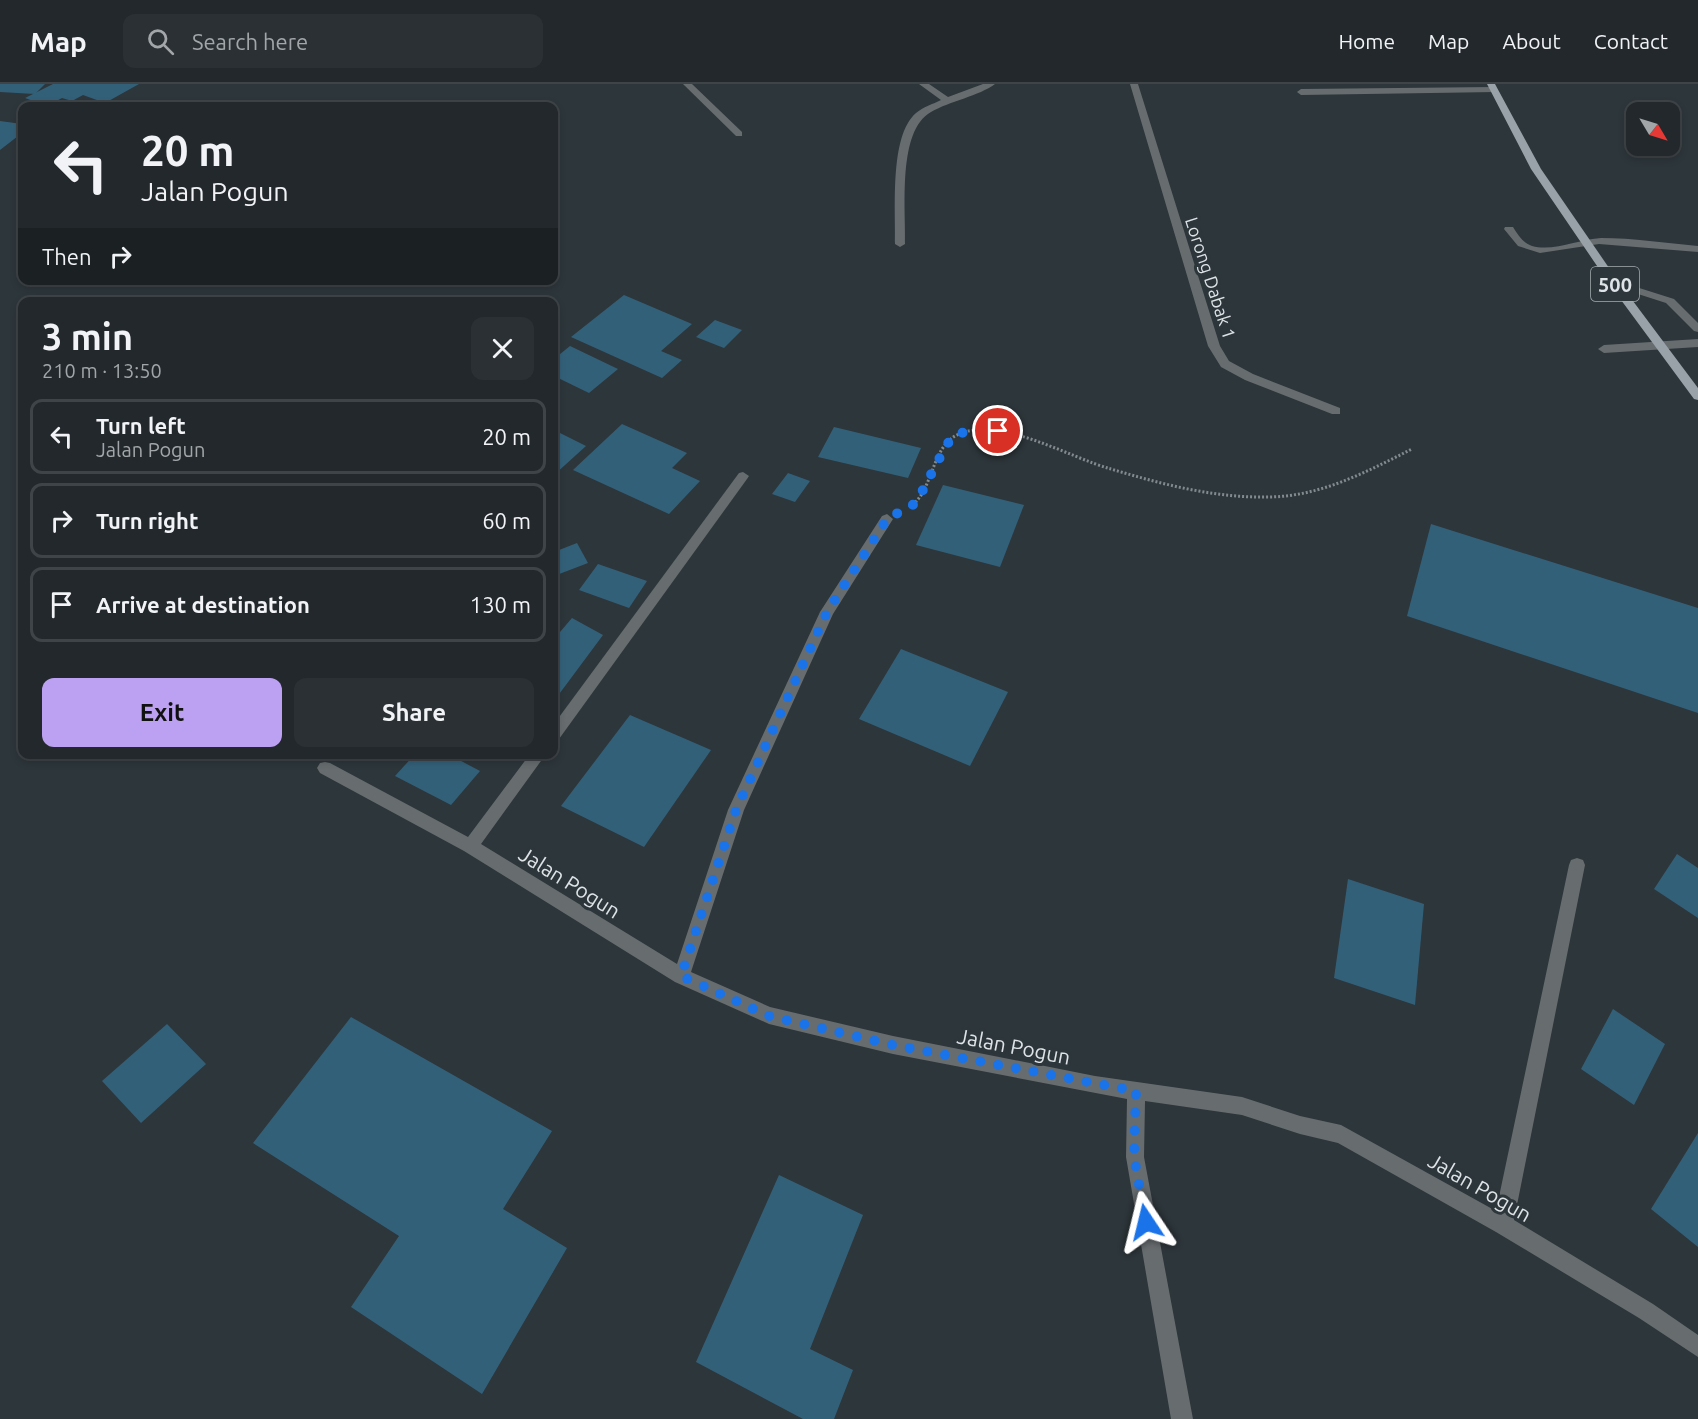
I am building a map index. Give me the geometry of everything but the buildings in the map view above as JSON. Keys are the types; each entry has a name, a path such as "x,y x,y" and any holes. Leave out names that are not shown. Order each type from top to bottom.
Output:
{"main road":[{"name":"500","path":"1492,87 1536,169 1614,283 1698,396"}],"street":[{"path":"687,84 739,134"},
{"path":"923,84 946,100"},
{"path":"900,244 901,171 907,134 917,117 946,100 991,84"},
{"name":"Lorong Dabak 1","path":"1134,84 1214,346 1225,364 1249,377 1336,411"},
{"path":"1301,92 1492,87"},
{"path":"1509,229 1524,247 1536,249 1548,250 1588,242 1698,249"},
{"path":"1614,283 1670,301 1698,329"},
{"path":"1604,349 1698,344"},
{"path":"558,730 711,523 743,476"},
{"path":"681,976 736,810 827,612 887,519"},
{"path":"470,846 534,759"},
{"name":"Jalan Pogun","path":"325,768 470,846 681,976 769,1016 893,1045 1136,1091 1242,1106 1300,1125 1341,1134 1646,1311 1698,1347"},
{"path":"1503,1226 1577,865"},
{"path":"1136,1091 1134,1157 1182,1419"}],"path":[{"path":"887,519 916,503 947,444 957,434 978,429 998,431 1108,469 1241,497 1289,496 1320,491 1412,449"}],"route":[{"path":"998,431 978,429 957,434 947,444 916,503 887,519 827,612 736,810 681,976 769,1016 893,1045 1136,1091 1134,1157 1146,1222"}]}
